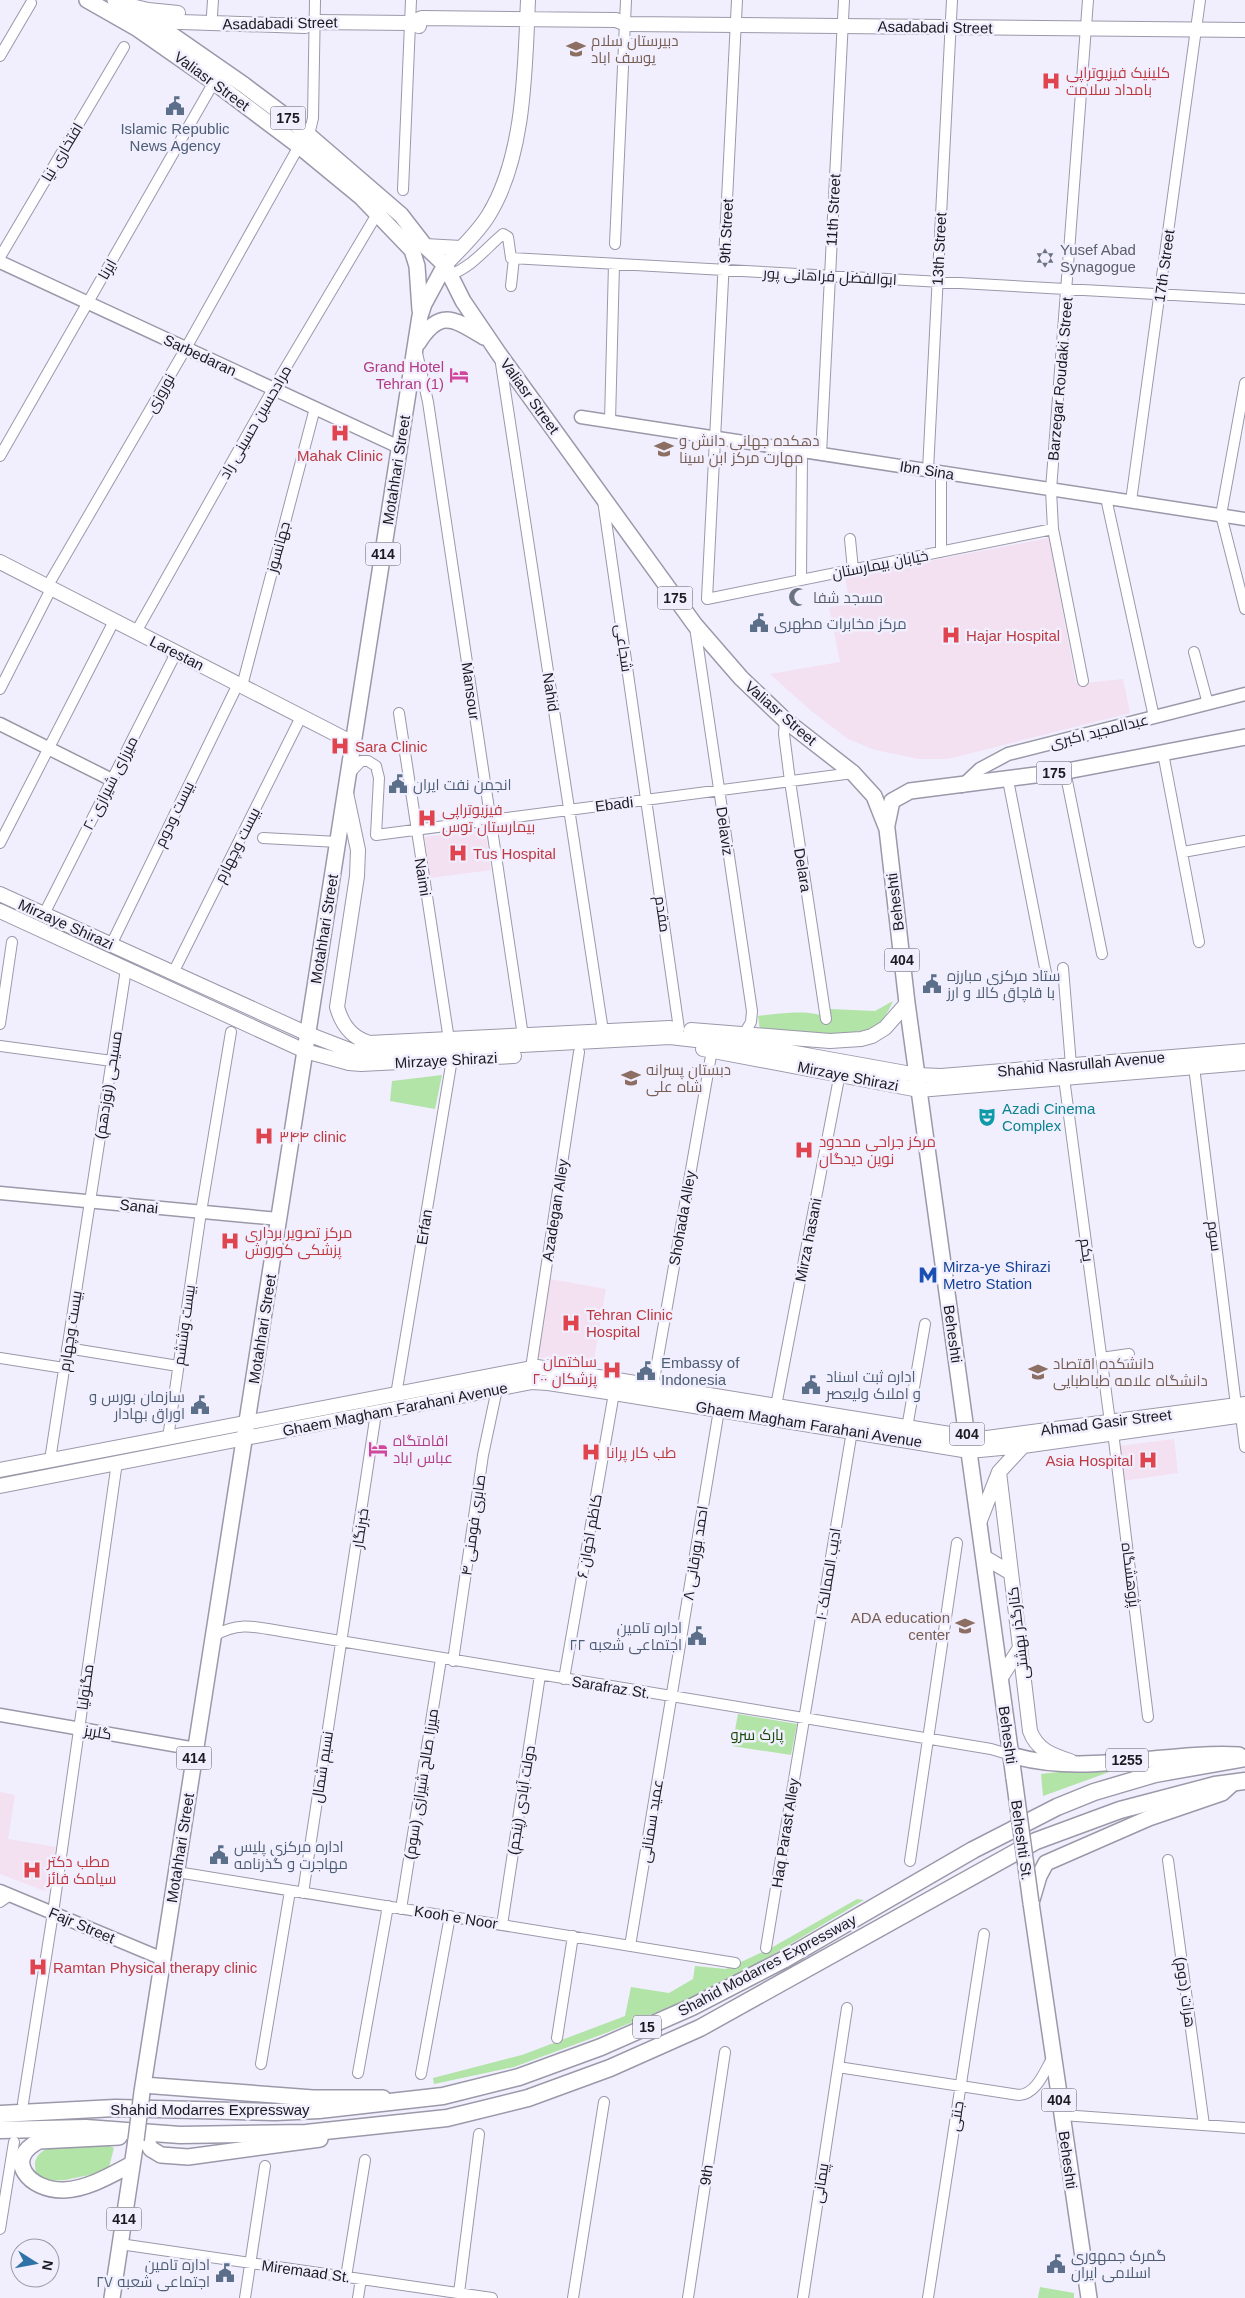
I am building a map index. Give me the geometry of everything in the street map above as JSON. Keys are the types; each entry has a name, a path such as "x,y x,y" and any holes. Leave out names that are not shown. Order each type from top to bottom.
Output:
{"highway":[{"name":"Shahid Modarres Expressway","path":"0,2114 115,2108 275,2112 319,2110 443,2096 519,2077 601,2047 692,2007 783,1960 973,1850 1057,1807 1094,1792 1155,1774 1245,1757"},
{"name":"Shahid Modarres Expressway","path":"0,2130 86,2128 180,2135 306,2133 446,2118 528,2098 610,2068 700,2028 980,1871 1060,1831 1120,1810 1239,1782"}],"main road":[{"name":"Valiasr Street","path":"87,0 180,41 244,84 304,140 378,214 415,256 419,280 420,316"},
{"name":"Valiasr Street","path":"115,0 214,82 304,140 401,215 445,272 499,354 695,625 742,678 785,720 852,773 874,796 887,829"},
{"path":"115,0 135,8 156,11 212,15 305,16 314,22"},
{"path":"445,272 461,248 474,236 489,215 500,193 508,167 518,123 528,0"},
{"name":"Asadabadi Street","path":"145,25 177,23 305,26 314,22 410,23 421,27 527,24 616,29 626,24 1245,30"},
{"path":"177,23 173,31 180,41"},
{"path":"426,246 461,248"},
{"name":"Motahhari Street","path":"141,2140 138,2121 420,316 424,304 445,272"},
{"path":"415,347 433,323 446,319 460,322 490,340"},
{"name":"Larestan","path":"0,562 353,743"},
{"name":"175","path":"887,829 890,806 898,796 923,789 962,786 1065,771 1245,737"},
{"name":"Mirzaye Shirazi","path":"346,792 358,850 357,876 338,994 339,1014 349,1031 368,1043 679,1029 830,1040 861,1039 872,1036 885,1028 908,1003"},
{"name":"Beheshti","path":"887,829 918,1082 1014,1778"},
{"name":"Mirzaye Shirazi","path":"0,894 308,1034 362,1053 670,1037 773,1049 918,1082"},
{"name":"Mirzaye Shirazi","path":"0,911 305,1050 349,1063 361,1064 670,1047 712,1050 840,1073 918,1082"},
{"name":"Shahid Nasrullah Avenue","path":"918,1082 1064,1078 1245,1052"},
{"name":"Shahid Nasrullah Avenue","path":"918,1082 940,1076 1071,1065 1194,1067 1245,1063"},
{"name":"Ghaem Magham Farahani Avenue","path":"0,1488 396,1395 531,1368 556,1369 907,1428 968,1444"},
{"name":"Ghaem Magham Farahani Avenue","path":"0,1470 168,1438 245,1431 376,1413 532,1382 614,1393 852,1431 968,1444"},
{"path":"968,1444 1023,1446 1111,1427 1242,1410"},
{"name":"Ahmad Gasir Street","path":"968,1444 987,1438 1111,1427"},
{"path":"979,1523 998,1472 1023,1446"},
{"name":"کنارگذر بهشتی","path":"998,1472 1029,1726 1034,1741 1049,1753 1080,1764"},
{"path":"984,1557 1011,1573"},
{"path":"1000,1679 1020,1648"},
{"name":"1255","path":"1011,1755 1034,1762 1080,1764 1212,1754 1245,1757"},
{"name":"Beheshti St.","path":"1014,1778 1031,1903"},
{"path":"1031,1903 1039,1876 1046,1863 1150,1818 1222,1793 1239,1782"},
{"name":"Beheshti","path":"1031,1903 1050,2062 1062,2114 1089,2298"},
{"path":"143,2089 313,2098 367,2097 414,2099"},
{"path":"141,2140 161,2156 203,2156 446,2118"},
{"path":"132,2164 84,2186 63,2190 49,2189 30,2181 24,2174 23,2164 27,2148 38,2141 180,2135"},
{"name":"414","path":"112,2298 132,2164 141,2140"}],"street":[{"path":"212,15 213,0"},
{"path":"304,140 313,118 315,0"},
{"path":"403,190 411,0"},
{"path":"615,244 626,0"},
{"name":"9th Street","path":"706,599 716,438 737,0"},
{"name":"11th Street","path":"821,454 844,0"},
{"name":"13th Street","path":"941,552 935,471 938,282 952,0"},
{"name":"Barzegar Roudaki Street","path":"1083,681 1053,529 1051,490 1068,289 1088,0"},
{"name":"17th Street","path":"1131,501 1200,0"},
{"path":"0,56 31,3"},
{"name":"افتخاری نیا","path":"0,257 124,47"},
{"name":"ايرنا","path":"0,456 214,82"},
{"name":"نوروزی","path":"0,689 49,588 304,140"},
{"name":"مرادحسین حسینی راد","path":"136,632 274,389 378,214"},
{"path":"445,272 467,267 485,253 503,234 508,237 509,253 514,258 510,286"},
{"name":"ابوالفضل فراهانی پور","path":"514,258 1245,299"},
{"name":"Sarbedaran","path":"0,262 399,447"},
{"path":"610,421 614,264"},
{"name":"Mansour","path":"415,347 428,402 523,1036"},
{"name":"Nahid","path":"499,354 603,1031"},
{"path":"1245,383 1222,515 1245,609"},
{"name":"جهانسوز","path":"240,685 315,408"},
{"name":"Ibn Sina","path":"581,417 1245,519"},
{"path":"801,580 802,451"},
{"name":"شجاعی","path":"603,496 646,800"},
{"path":"1106,498 1154,717"},
{"name":"خیابان بیمارستان","path":"706,599 1053,529"},
{"path":"850,538 853,570"},
{"path":"0,843 114,621"},
{"name":"Delaviz","path":"695,625 752,1011 751,1022 744,1034"},
{"name":"میرزای شیرازی ۲۰","path":"44,914 176,652"},
{"path":"1194,652 1208,704"},
{"name":"بیست ودوم","path":"111,944 240,685"},
{"name":"عبدالمجید اکبری","path":"962,786 980,769 1008,754 1245,694"},
{"name":"Naimi","path":"399,714 449,1040"},
{"name":"بیست وچهارم","path":"173,973 302,717"},
{"name":"Delara","path":"785,720 784,734 790,781 826,1019"},
{"path":"0,724 112,780"},
{"path":"1163,753 1200,942"},
{"name":"Ebadi","path":"348,776 361,761 368,761 376,766 379,778 376,835 852,773"},
{"path":"1065,771 1102,954"},
{"path":"1008,780 1046,973"},
{"name":"مقدم","path":"646,800 679,1029"},
{"path":"263,838 338,842"},
{"path":"1183,852 1245,841"},
{"path":"0,1024 12,942"},
{"path":"1063,968 1071,1065"},
{"name":"مسیحی (نوزدهم)","path":"90,1201 126,969"},
{"name":"بیست وششم","path":"168,1438 230,1032"},
{"path":"0,1046 112,1061"},
{"name":"Shohada Alley","path":"653,1386 712,1050"},
{"name":"Azadegan Alley","path":"531,1368 579,1052"},
{"name":"Erfan","path":"396,1395 452,1059"},
{"name":"سوم","path":"1194,1067 1242,1410 1245,1447"},
{"name":"Mirza hasani","path":"776,1406 840,1073"},
{"name":"یکم","path":"1064,1078 1111,1427"},
{"name":"Sanai","path":"0,1192 279,1220"},
{"name":"بیست وچهارم","path":"50,1460 90,1201"},
{"path":"907,1428 925,1324"},
{"path":"67,1348 178,1366"},
{"path":"1101,1358 1129,1354"},
{"path":"0,1358 64,1368"},
{"name":"صابری فومنی ۴","path":"453,1661 483,1455 497,1389"},
{"name":"کاظم اخوان ۶","path":"564,1679 614,1393"},
{"name":"احمد بورقانی ۸","path":"671,1696 718,1410"},
{"name":"خبرنگار","path":"342,1642 376,1413"},
{"name":"پژوهشگاه","path":"1111,1427 1148,1717"},
{"name":"ادیب الممالک ۱۰","path":"804,1718 852,1431"},
{"name":"مگنولیا","path":"23,2103 53,1913 117,1462"},
{"path":"910,1861 957,1543"},
{"name":"Sarafraz St.","path":"214,1636 226,1629 240,1626 998,1750 1011,1755"},
{"name":"نسیم شمال","path":"303,1893 342,1642"},
{"name":"میرزا صالح شیرازی (سوم)","path":"401,1909 441,1659"},
{"name":"دولت آبادی (پنجم)","path":"502,1925 540,1675"},
{"name":"عمید سمنانی","path":"630,1946 671,1696"},
{"name":"گلریز","path":"0,1715 196,1749"},
{"name":"Haq Parast Alley","path":"766,1948 804,1718"},
{"name":"هرات (دوم)","path":"1168,1860 1204,2125"},
{"name":"Kooh e Noor","path":"177,1872 735,1963"},
{"path":"261,2064 290,1890"},
{"name":"Fajr Street","path":"3,1896 53,1913 163,1959"},
{"path":"358,2074 388,1906"},
{"path":"421,2074 450,1916"},
{"name":"جنتی","path":"928,2298 984,1934"},
{"path":"557,2038 573,1936"},
{"name":"پیمانی","path":"803,2298 847,2008"},
{"name":"9th","path":"688,2298 724,2052"},
{"path":"838,2067 1023,2095 1035,2087 1050,2062"},
{"path":"574,2298 604,2102"},
{"path":"1062,2114 1245,2128"},
{"path":"459,2293 479,2134"},
{"path":"0,2229 14,2142"},
{"path":"346,2277 364,2160"},
{"path":"245,2298 265,2166"},
{"name":"Miremaad St.","path":"120,2244 492,2298"},
{"path":"358,2298 361,2279"}],"shaded area":[{"name":"Hajar Hospital","path":"1049,538 1076,684 1123,679 1130,713 948,759 919,759 875,750 848,739 810,710 770,674 840,662 829,607 850,604 845,577"},
{"name":"Tus Hospital","path":"485,829 491,870 430,878 425,837"},
{"name":"Tehran Clinic Hospital","path":"550,1279 606,1289 593,1366 537,1357"},
{"name":"Asia Hospital","path":"1174,1439 1178,1473 1123,1481 1118,1446"},
{"path":"0,1792 15,1795 8,1839 56,1847 48,1889 45,1891 0,1874"}],"green space":[{"path":"893,1001 881,1021 865,1030 819,1034 760,1030 758,1016 805,1013 830,1019 830,1009 875,1011"},
{"path":"442,1075 435,1109 390,1101 392,1081"},
{"name":"پارک سرو","path":"738,1714 797,1724 791,1755 732,1746"},
{"path":"1127,1764 1126,1766 1043,1796 1041,1774"},
{"path":"857,1899 864,1900 720,1986 606,2033 514,2067 434,2084 433,2078 522,2055 625,2016 631,1987 669,1993 693,1979 695,1966 726,1969 771,1948"},
{"path":"60,2144 108,2145 114,2148 109,2167 99,2173 65,2180 49,2181 37,2175 35,2162 37,2158 43,2151"},
{"path":"1040,2287 1074,2293 1074,2298 1038,2298"}],"place":[{"name":"دبیرستان سلام یوسف اباد","path":"576,49"},
{"name":"کلینیک فیزیوتراپی بامداد سلامت","path":"1051,81"},
{"name":"Islamic Republic News Agency","path":"175,106"},
{"name":"Yusef Abad Synagogue","path":"1045,258"},
{"name":"Grand Hotel Tehran (1)","path":"459,375"},
{"name":"Mahak Clinic","path":"340,433"},
{"name":"دهکده جهانی دانش و مهارت مرکز ابن سینا","path":"664,449"},
{"name":"مسجد شفا","path":"798,597"},
{"name":"مرکز مخابرات مطهری","path":"759,623"},
{"name":"Hajar Hospital","path":"951,635"},
{"name":"Sara Clinic","path":"340,746"},
{"name":"انجمن نفت ایران","path":"398,784"},
{"name":"فیزیوتراپی بیمارستان توس","path":"427,818"},
{"name":"Tus Hospital","path":"458,853"},
{"name":"ستاد مرکزی مبارزه با قاچاق کالا و ارز","path":"932,984"},
{"name":"دبستان پسرانه شاه علی","path":"631,1078"},
{"name":"Azadi Cinema Complex","path":"987,1117"},
{"name":"۳۴۴ clinic","path":"264,1136"},
{"name":"مرکز جراحی محدود نوین دیدگان","path":"804,1150"},
{"name":"مرکز تصویر برداری پزشکی کوروش","path":"230,1241"},
{"name":"Mirza-ye Shirazi Metro Station","path":"928,1275"},
{"name":"Tehran Clinic Hospital","path":"571,1323"},
{"name":"ساختمان پزشکان ۲۰۰","path":"612,1370"},
{"name":"Embassy of Indonesia","path":"646,1371"},
{"name":"دانشکده اقتصاد دانشگاه علامه طباطبایی","path":"1038,1372"},
{"name":"اداره ثبت اسناد و املاک ولیعصر","path":"811,1385"},
{"name":"سازمان بورس و اوراق بهادار","path":"200,1405"},
{"name":"اقامتگاه عباس اباد","path":"378,1449"},
{"name":"طب کار پرانا","path":"591,1452"},
{"name":"Asia Hospital","path":"1148,1460"},
{"name":"ADA education center","path":"965,1626"},
{"name":"اداره تامین اجتماعی شعبه ۲۲","path":"697,1636"},
{"name":"اداره مرکزی پلیس مهاجرت و گذرنامه","path":"219,1855"},
{"name":"مطب دکتر سیامک فائز","path":"32,1870"},
{"name":"Ramtan Physical therapy clinic","path":"38,1967"},
{"name":"گمرک جمهوری اسلامی ایران","path":"1056,2264"},
{"name":"اداره تامین اجتماعی شعبه ۲۷","path":"225,2273"}]}
